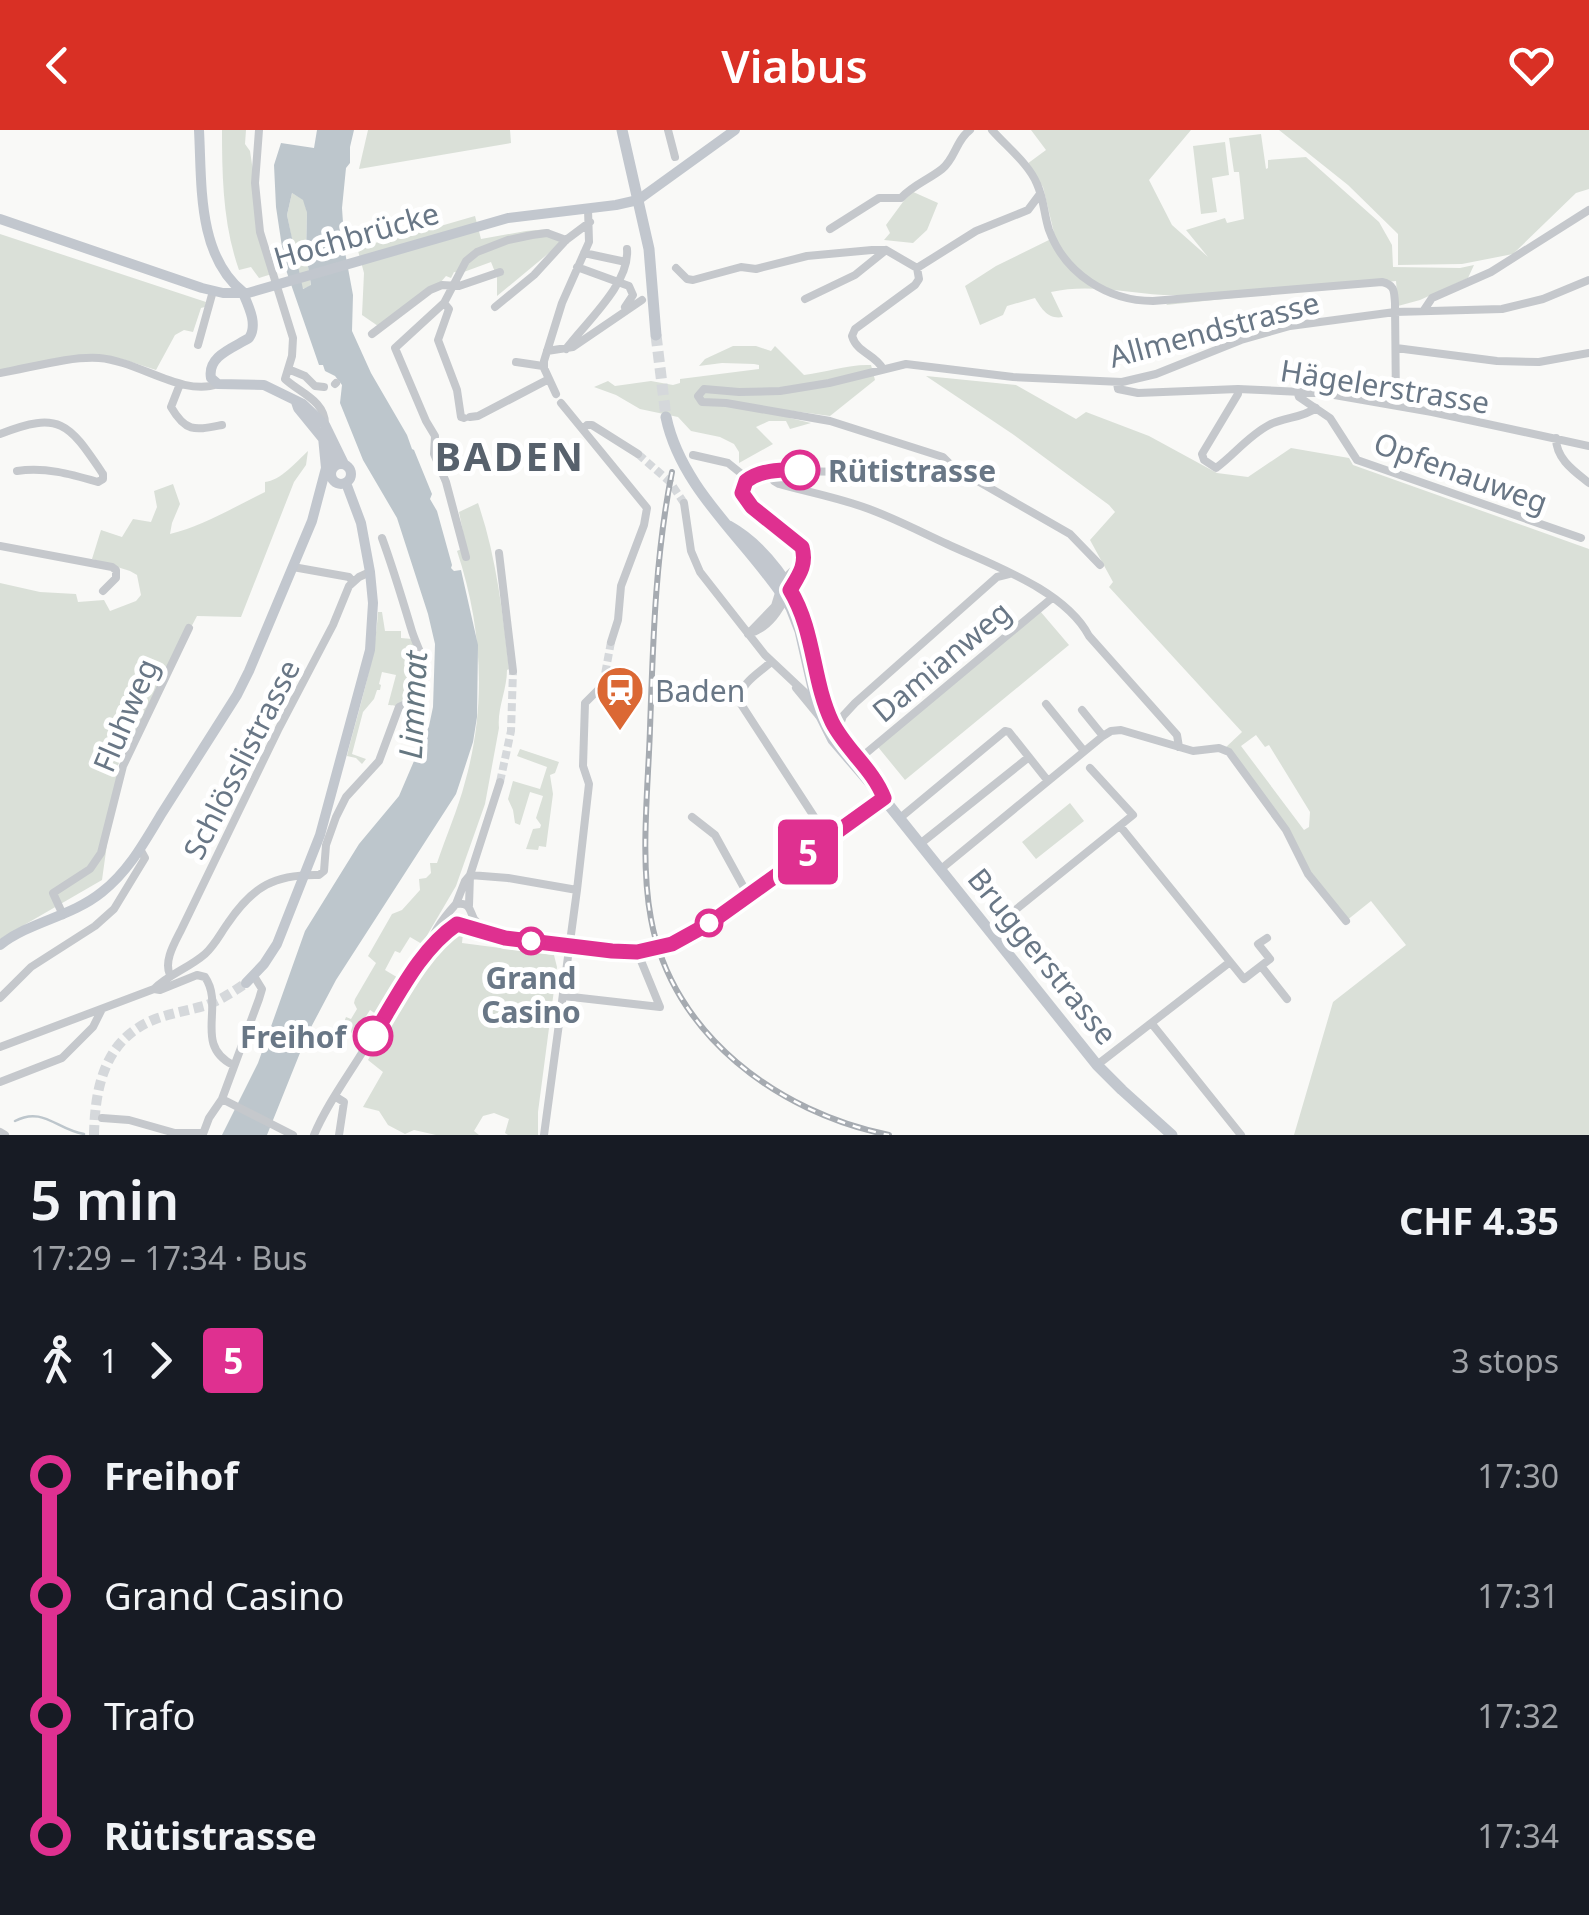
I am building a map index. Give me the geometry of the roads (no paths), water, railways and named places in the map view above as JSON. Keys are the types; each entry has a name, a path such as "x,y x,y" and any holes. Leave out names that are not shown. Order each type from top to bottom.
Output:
{"main road":[{"path":"199,130 206,225 223,272 248,292 254,329 250,338 211,364 210,375 218,384 264,385 303,404 324,432 337,475 360,523 373,604 367,664 320,836 277,944 250,979"},
{"path":"622,130 652,272 656,334"},
{"path":"638,200 735,130"},
{"name":"Hochbrücke","path":"248,292 482,224 638,200"},
{"path":"0,219 213,291 248,292"},
{"name":"Bruggerstrasse","path":"666,417 672,439 699,489 729,526 742,533 785,590 848,760 884,798 1098,1065 1172,1135"},
{"path":"0,945 94,898 127,868 237,695 319,498 337,475"},
{"name":"Bruggerstrasse","path":"830,717 884,798"}],"street":[{"path":"259,130 256,183 260,232 293,338 285,377 322,408 326,416 324,432"},
{"path":"668,130 675,157"},
{"path":"830,229 879,198 902,198 912,187 944,168 960,137 970,130"},
{"path":"992,130 1034,178 1048,229 1061,254 1090,282 1116,295 1153,301 1390,284 1394,288 1396,406"},
{"path":"706,149 714,160"},
{"path":"917,268 976,231 1025,212 1040,194"},
{"path":"556,394 544,366 546,351 590,239 588,209"},
{"path":"1424,310 1432,298 1491,272 1589,210"},
{"path":"495,308 590,222"},
{"path":"466,557 446,482 434,454 436,436 395,348 444,303 466,260 487,246 548,234 566,240"},
{"path":"566,349 619,282 627,249"},
{"path":"805,298 854,275 886,250"},
{"path":"676,268 693,280 741,266 756,270 807,256 886,250 917,268 915,285 853,332 855,344 883,368 780,391 704,389 698,398 702,402 726,402 853,427 943,457 951,462 951,468"},
{"path":"584,253 626,262"},
{"path":"546,351 580,343 638,297 629,286 576,268"},
{"path":"372,334 430,290 442,285 459,286 500,272"},
{"name":"Allmendstrasse","path":"883,368 906,364 1117,383 1156,374 1273,330 1395,312 1514,307 1589,280"},
{"path":"198,345 213,291"},
{"path":"444,303 448,309 438,340 457,390 461,418 478,416 549,379"},
{"path":"1396,348 1539,362 1589,353"},
{"path":"0,374 94,358 122,362 180,384 218,384"},
{"path":"516,362 544,366"},
{"path":"288,369 324,387"},
{"name":"Hägelerstrasse","path":"1117,383 1118,389 1138,394 1238,389 1298,391 1396,406 1589,446"},
{"path":"180,384 171,407 188,428 222,425"},
{"path":"1238,389 1202,454 1216,468 1259,431 1286,418 1312,413 1316,408"},
{"name":"Opfenauweg","path":"1298,391 1298,397 1330,418 1357,460 1581,538"},
{"path":"561,403 646,506 644,525 621,586 618,620 611,642"},
{"path":"0,434 34,421 57,424 79,438 103,478 98,482 37,468 16,471"},
{"path":"583,429 592,425 638,454"},
{"path":"1556,438 1557,451 1565,462 1589,483"},
{"path":"693,456 726,462 748,479"},
{"path":"748,634 772,619 785,590 800,576 804,560 801,545 745,499 742,488 748,479 767,472 942,473 951,468"},
{"path":"951,468 1070,534 1100,564"},
{"path":"767,472 776,483 870,509 997,573 1010,574 1052,598 1080,623 1177,735 1179,747"},
{"path":"684,503 695,563 772,662 830,717"},
{"path":"0,1046 154,989 206,952 242,905 266,884 281,877 319,875 324,871 326,845 346,797 379,761 400,707 416,700 423,688 423,657 382,538"},
{"path":"0,546 112,567 116,578 102,591"},
{"path":"499,552 513,671"},
{"path":"293,567 349,577 353,582 370,572"},
{"path":"830,717 855,704 997,573"},
{"name":"Schlösslistrasse","path":"170,976 169,958 182,926 353,582"},
{"name":"Damianweg","path":"859,759 1052,598"},
{"name":"Fluhweg","path":"63,915 53,893 90,868 101,854 123,766 189,628"},
{"path":"772,662 746,682 740,701 828,838"},
{"path":"792,683 830,717"},
{"path":"544,1135 589,784 582,766 585,704 603,685"},
{"path":"1046,704 1084,751"},
{"path":"1082,710 1103,736"},
{"path":"941,869 1103,736 1121,730 1196,751 1221,748 1233,755 1286,830 1309,876 1346,921"},
{"path":"900,818 1006,731 1048,780"},
{"path":"920,844 1029,757"},
{"path":"998,924 1132,815 1090,768"},
{"path":"490,933 472,916 468,906 470,875 500,782"},
{"path":"450,912 452,920 460,925 505,938 637,952 660,948 683,939 884,798"},
{"path":"692,817 715,836 748,895"},
{"path":"1120,826 1244,979 1270,959 1258,944 1266,938"},
{"path":"0,998 30,966 114,910 145,858 140,849"},
{"path":"470,875 577,890"},
{"path":"428,952 428,945 470,875"},
{"path":"456,904 468,906"},
{"path":"314,1135 408,979 443,934 469,922 472,916"},
{"path":"563,996 660,1007 637,952"},
{"path":"1098,1065 1230,962"},
{"path":"1261,966 1287,999"},
{"path":"154,989 197,975 209,981 212,1040 223,1059 234,1065"},
{"path":"102,1118 128,1120 174,1134 202,1134 222,1100 262,990 250,979"},
{"path":"0,1082 62,1058 93,1028 102,1008"},
{"path":"1152,1024 1241,1135"},
{"path":"336,1097 344,1102 339,1135"},
{"path":"222,1100 294,1135"}],"waterway":[{"path":"15,1121 42,1117 84,1134"}],"tunnel":[{"path":"656,335 666,417"},
{"path":"638,454 670,482 684,503"},
{"path":"603,685 611,642"},
{"path":"500,782 511,731 513,671"},
{"path":"94,1135 97,1099 106,1065 126,1037 158,1018 210,1004 246,983"}],"railway":[{"path":"672,472 656,600 646,825 648,897 663,961 682,999 707,1033 737,1062 771,1088 808,1108 889,1135"}],"place":[{"name":"Rütistrasse","path":"800,470"},
{"name":"Baden","path":"620,732"},
{"name":"Grand Casino","path":"531,941"},
{"name":"Freihof","path":"373,1036"}],"district":[{"name":"BADEN","path":"510,455"}],"water label":[{"name":"Limmat","path":"412,705"}]}
